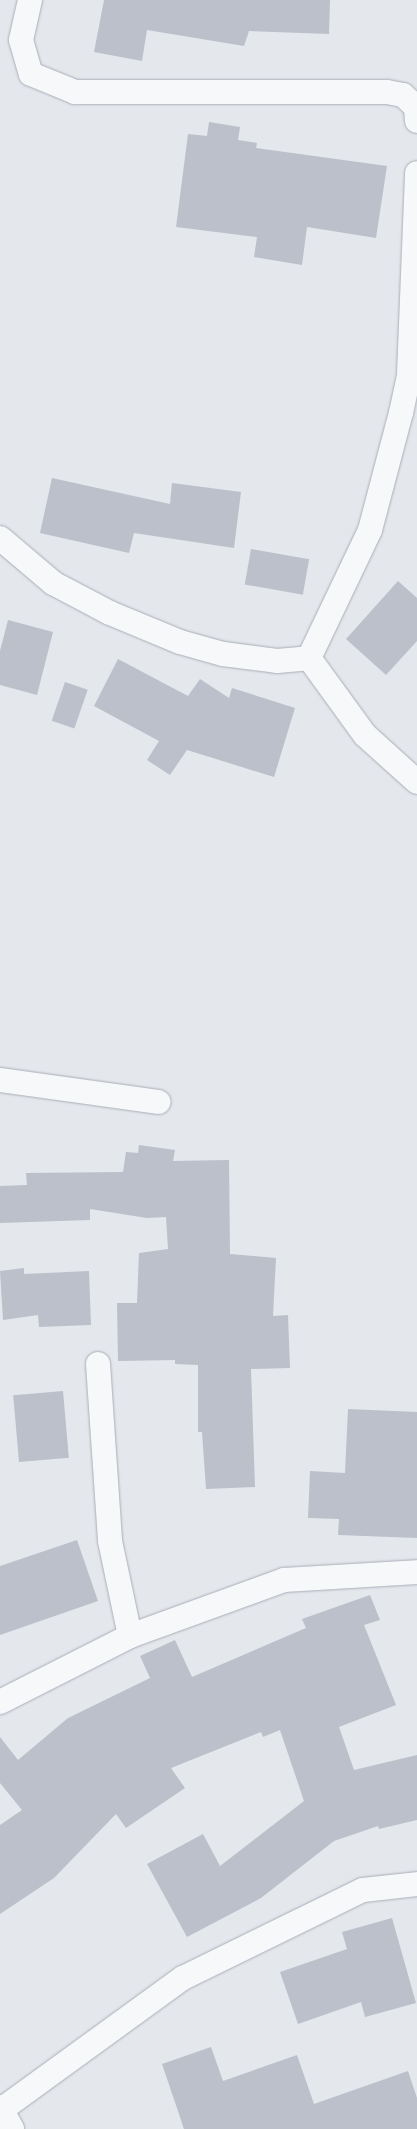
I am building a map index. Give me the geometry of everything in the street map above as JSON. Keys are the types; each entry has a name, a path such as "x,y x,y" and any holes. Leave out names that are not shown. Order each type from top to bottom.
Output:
{"street":[{"path":"30,0 21,40 30,74 75,92 387,92 402,95 416,108 417,121"},
{"path":"309,658 370,530 401,413 409,374 417,173"},
{"path":"0,538 53,583 110,613 180,642 223,654 277,661 309,658"},
{"path":"309,658 364,735 417,782"},
{"path":"0,1080 158,1102"},
{"path":"98,1364 110,1541 130,1636"},
{"path":"0,1702 130,1636 284,1580 417,1572"},
{"path":"4,2115 183,1978 362,1890 417,1884"}],"building":[{"path":"104,0 330,0 329,34 249,31 244,46 147,30 142,61 94,52"},
{"path":"209,122 240,127 238,140 257,143 256,148 387,166 376,238 307,227 302,265 254,257 257,237 176,227 188,134 207,136"},
{"path":"52,478 170,504 172,483 241,492 234,548 134,533 129,553 40,533"},
{"path":"251,549 309,559 303,595 245,584"},
{"path":"398,581 417,598 417,641 386,675 346,639"},
{"path":"8,620 53,632 37,695 0,685 0,651"},
{"path":"118,659 188,696 200,679 229,698 232,688 295,708 274,777 187,750 170,775 147,760 159,741 94,706"},
{"path":"65,682 88,690 74,729 52,721"},
{"path":"139,1145 175,1150 173,1161 229,1160 230,1254 276,1258 273,1316 288,1315 290,1368 251,1369 255,1487 206,1489 202,1432 198,1432 198,1365 175,1364 175,1360 118,1361 117,1303 137,1303 139,1253 168,1249 166,1217 147,1218 90,1209 90,1220 0,1223 0,1186 27,1185 26,1173 123,1172 126,1152 138,1153"},
{"path":"24,1268 24,1274 89,1271 91,1325 39,1327 38,1315 3,1320 0,1271"},
{"path":"63,1391 69,1458 19,1462 13,1395"},
{"path":"348,1409 417,1412 417,1538 338,1535 339,1519 308,1518 310,1471 345,1473"},
{"path":"77,1540 98,1601 0,1635 0,1566"},
{"path":"370,1595 380,1620 364,1625 396,1705 339,1727 354,1770 417,1755 417,1820 379,1829 378,1826 334,1841 261,1898 187,1937 147,1864 203,1834 220,1866 304,1801 280,1730 263,1737 261,1732 171,1768 185,1788 126,1828 116,1814 54,1878 0,1914 0,1825 22,1810 0,1783 0,1737 18,1760 68,1718 150,1678 140,1656 175,1640 192,1677 306,1628 302,1619"},
{"path":"392,1918 416,2003 365,2017 361,2002 298,2024 280,1972 347,1949 342,1932"},
{"path":"211,2047 223,2081 297,2055 314,2104 408,2071 417,2098 417,2129 184,2129 162,2064"}]}
